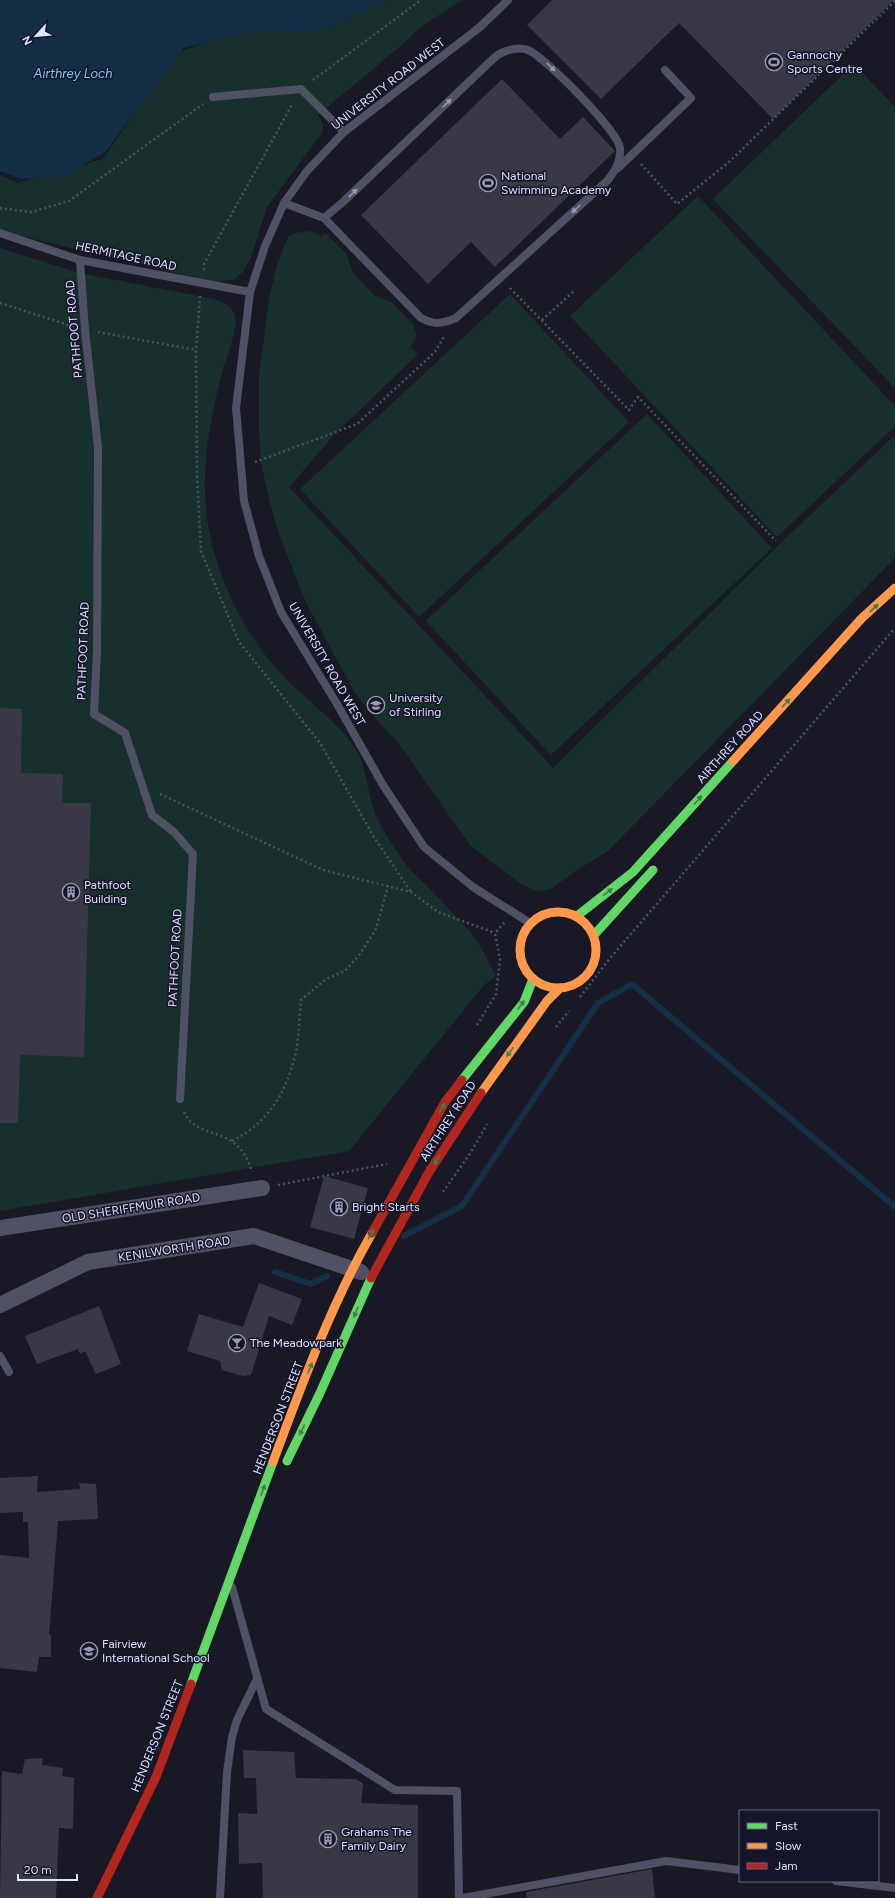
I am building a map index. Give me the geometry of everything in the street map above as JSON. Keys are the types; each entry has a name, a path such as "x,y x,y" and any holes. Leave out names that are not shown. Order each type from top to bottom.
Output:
{"main road":[{"name":"AIRTHREY ROAD","path":"577,916 633,872 862,618 895,588"},
{"path":"883,612 895,594"},
{"path":"594,935 658,865"},
{"path":"562,912 577,916 587,924 594,935 596,954 592,969 580,981 568,987 560,988 547,986 534,980 522,964 520,950 522,936 530,923 545,914 562,912"},
{"name":"AIRTHREY ROAD","path":"352,1268 411,1160 445,1102 524,1002 534,980"},
{"name":"AIRTHREY ROAD","path":"372,1276 429,1172 468,1110 547,1001 560,988"},
{"name":"HENDERSON STREET","path":"97,1898 156,1777 296,1400 352,1268"},
{"name":"HENDERSON STREET","path":"282,1471 320,1393 372,1276"},
{"name":"HENDERSON STREET","path":"230,1579 272,1493"}],"street":[{"name":"OLD SHERIFFMUIR ROAD","path":"0,1228 258,1183"},
{"name":"KENILWORTH ROAD","path":"0,1305 88,1262 254,1236 372,1276"}],"lane":[{"name":"UNIVERSITY ROAD WEST","path":"508,0 480,27 344,132 307,172 284,203 265,246 250,292 236,408 244,501 259,556 281,612 337,704 383,785 424,847 473,887 530,923"},
{"path":"324,218 343,202 494,58 508,50 527,50 548,64 605,124 620,147 618,168"},
{"path":"284,203 324,218 421,318 436,324 446,323 456,318 607,181 618,168 691,98 665,70"},
{"path":"213,97 301,89 344,132"},
{"name":"HERMITAGE ROAD","path":"0,233 80,260 250,292"},
{"name":"PATHFOOT ROAD","path":"80,260 85,330 98,448 97,650 94,714 125,732 144,786 152,815 174,832 193,854 180,1099"},
{"path":"0,1356 9,1372"},
{"path":"230,1579 266,1709 395,1790 457,1791 459,1898"},
{"path":"220,1898 227,1772 232,1737 237,1720 257,1679"},
{"path":"462,1898 666,1861 739,1870"},
{"path":"844,1882 895,1888"}],"path":[{"path":"301,89 421,0"},
{"path":"632,155 648,170 677,204 729,162 895,1"},
{"path":"0,208 31,212 69,201 213,97"},
{"path":"500,277 629,410 638,397 776,541"},
{"path":"542,320 574,291"},
{"path":"0,303 85,330 196,350"},
{"path":"241,467 357,424 435,352 456,318"},
{"path":"577,1000 611,957 895,628"},
{"path":"144,786 324,870 411,892 438,912 495,933"},
{"path":"232,1141 245,1134 264,1118 285,1089 296,1051 301,1000 326,979 345,971 360,954 376,929 388,886"},
{"path":"495,933 513,912"},
{"path":"476,1027 496,994 500,959 495,933"},
{"path":"553,1030 573,1006"},
{"path":"183,1110 186,1117 198,1128 226,1137 239,1146 248,1160 258,1183 411,1160"},
{"path":"440,1196 450,1185 471,1152 490,1117"}],"green space":[{"path":"387,0 462,0 419,28 403,44 318,115 323,125 322,133 267,207 250,260 243,272 233,280 214,282 0,231 0,175 18,183 103,159 175,54 235,31 321,31"},
{"path":"854,64 895,107 895,388 713,199"},
{"path":"698,196 895,406 895,426 777,537 570,316"},
{"path":"312,231 322,237 325,233 346,253 353,273 375,296 391,302 413,324 417,335 411,347 418,354 334,435 289,487 553,768 786,538 895,435 895,558 608,851 577,870 549,890 536,891 521,884 470,845 397,741 371,714 354,691 306,603 279,534 262,468 259,428 259,377 269,299 277,265 288,237 295,233"},
{"path":"0,248 79,273 214,299 232,309 235,315 235,329 222,373 212,416 208,438 205,482 208,526 213,548 225,585 242,620 263,652 296,689 340,729 355,748 365,773 373,808 386,834 409,868 474,937 496,976 484,985 349,1151 0,1211"},
{"path":"510,294 629,422 419,617 300,489"},
{"path":"647,414 772,548 551,755 426,621"}],"water":[{"name":"Airthrey Loch","path":"0,0 387,0 321,31 246,32 184,48 105,152 63,176 21,179 0,171"}],"building":[{"name":"Gannochy Sports Centre","path":"552,0 894,0 773,119 679,23 601,99 527,25"},
{"name":"National Swimming Academy","path":"502,79 560,139 583,117 615,151 495,267 471,242 428,284 361,215"},
{"name":"Pathfoot Building","path":"0,708 22,709 21,773 63,774 62,803 91,803 84,1057 20,1055 18,1123 0,1123"},
{"name":"Bright Starts","path":"324,1176 368,1188 354,1239 310,1227"},
{"path":"259,1283 302,1299 292,1325 269,1316 251,1375 243,1376 222,1370 220,1361 187,1351 199,1314 243,1327"},
{"path":"99,1306 121,1364 96,1374 85,1351 80,1354 78,1349 37,1364 25,1336"},
{"path":"38,1476 37,1492 80,1489 79,1483 96,1484 98,1519 58,1521 49,1635 51,1635 51,1657 39,1657 37,1672 0,1668 0,1555 29,1558 28,1522 23,1522 23,1512 0,1513 0,1478"},
{"name":"Grahams The Family Dairy","path":"243,1750 294,1752 296,1778 355,1779 363,1783 361,1803 418,1805 418,1898 263,1898 262,1863 239,1864 238,1813 257,1814 256,1778 244,1778"},
{"path":"43,1758 42,1765 63,1768 62,1776 74,1778 73,1829 59,1828 56,1898 0,1898 2,1771 22,1774 25,1759"},
{"path":"652,1869 655,1898 527,1898 526,1892"}],"waterway":[{"path":"404,1236 462,1206 598,1003 632,984 895,1207"},
{"path":"275,1272 311,1284 327,1276"}],"traffic: fast":[{"path":"577,916 633,872 733,761"},
{"path":"594,935 653,870"},
{"path":"462,1080 524,1002 533,979"},
{"path":"287,1461 320,1393 371,1278"},
{"path":"191,1684 273,1462"}],"traffic: slow":[{"path":"733,761 862,618 895,588"},
{"path":"558,912 573,915 585,923 593,935 596,950 593,965 585,977 573,985 558,988 543,985 531,977 523,965 520,950 523,935 531,923 543,915 558,912"},
{"path":"481,1093 547,1001 560,988"},
{"path":"273,1462 306,1374 330,1317 343,1288 372,1233"}],"traffic: jam":[{"path":"372,1233 445,1102 462,1080"},
{"path":"371,1278 429,1172 481,1093"},
{"path":"97,1898 156,1777 191,1684"}],"place":[{"name":"Gannochy Sports Centre","path":"774,62"},
{"name":"National Swimming Academy","path":"488,183"},
{"name":"University of Stirling","path":"376,705"},
{"name":"Pathfoot Building","path":"71,892"},
{"name":"Bright Starts","path":"339,1207"},
{"name":"The Meadowpark","path":"237,1343"},
{"name":"Fairview International School","path":"89,1651"},
{"name":"Grahams The Family Dairy","path":"328,1839"}]}
